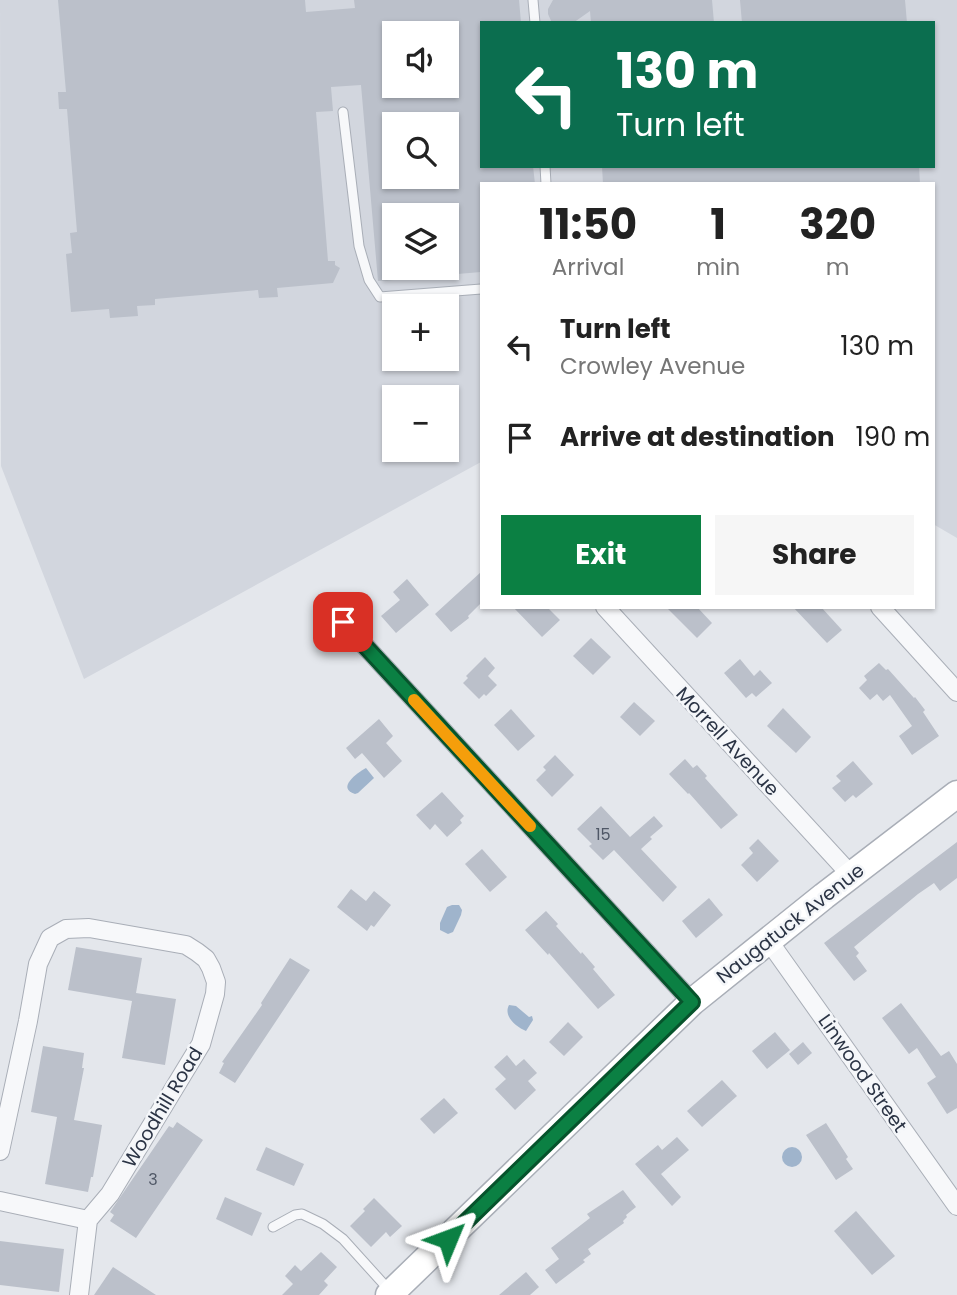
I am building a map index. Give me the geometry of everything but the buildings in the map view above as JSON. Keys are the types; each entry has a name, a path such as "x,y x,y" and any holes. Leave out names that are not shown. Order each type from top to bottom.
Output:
{"main road":[{"name":"Naugatuck Avenue","path":"390,1294 692,1002 957,794"}],"street":[{"name":"Morrell Avenue","path":"607,609 851,875"},
{"path":"882,609 957,692"},
{"path":"343,622 692,1002"},
{"name":"Woodhill Road","path":"0,1151 38,964 50,938 66,929 89,928 186,946 197,951 211,968 216,982 201,1044 110,1194 88,1220"},
{"name":"Linwood Street","path":"768,940 957,1206"},
{"path":"0,1201 88,1220 79,1295"}],"lane":[{"path":"533,0 535,21"},
{"path":"343,112 359,246 369,280 380,297 480,289"},
{"path":"273,1227 302,1214 323,1224 343,1239 390,1294"}],"shaded area":[{"path":"0,0 957,0 957,538 935,525 935,182 480,182 480,463 84,679 1,466"}],"water":[{"path":"366,768 374,778 355,794 347,788 348,784"},
{"path":"459,905 462,910 453,932 448,934 440,930 440,923 447,907"},
{"path":"509,1005 516,1006 529,1017 532,1016 533,1020 526,1031 509,1017"},
{"path":"792,1147 799,1150 802,1157 799,1164 792,1167 785,1164 782,1157 785,1150"}],"slow traffic":[{"path":"414,700 530,826"}],"route":[{"path":"343,622 692,1002 448,1239"}]}
